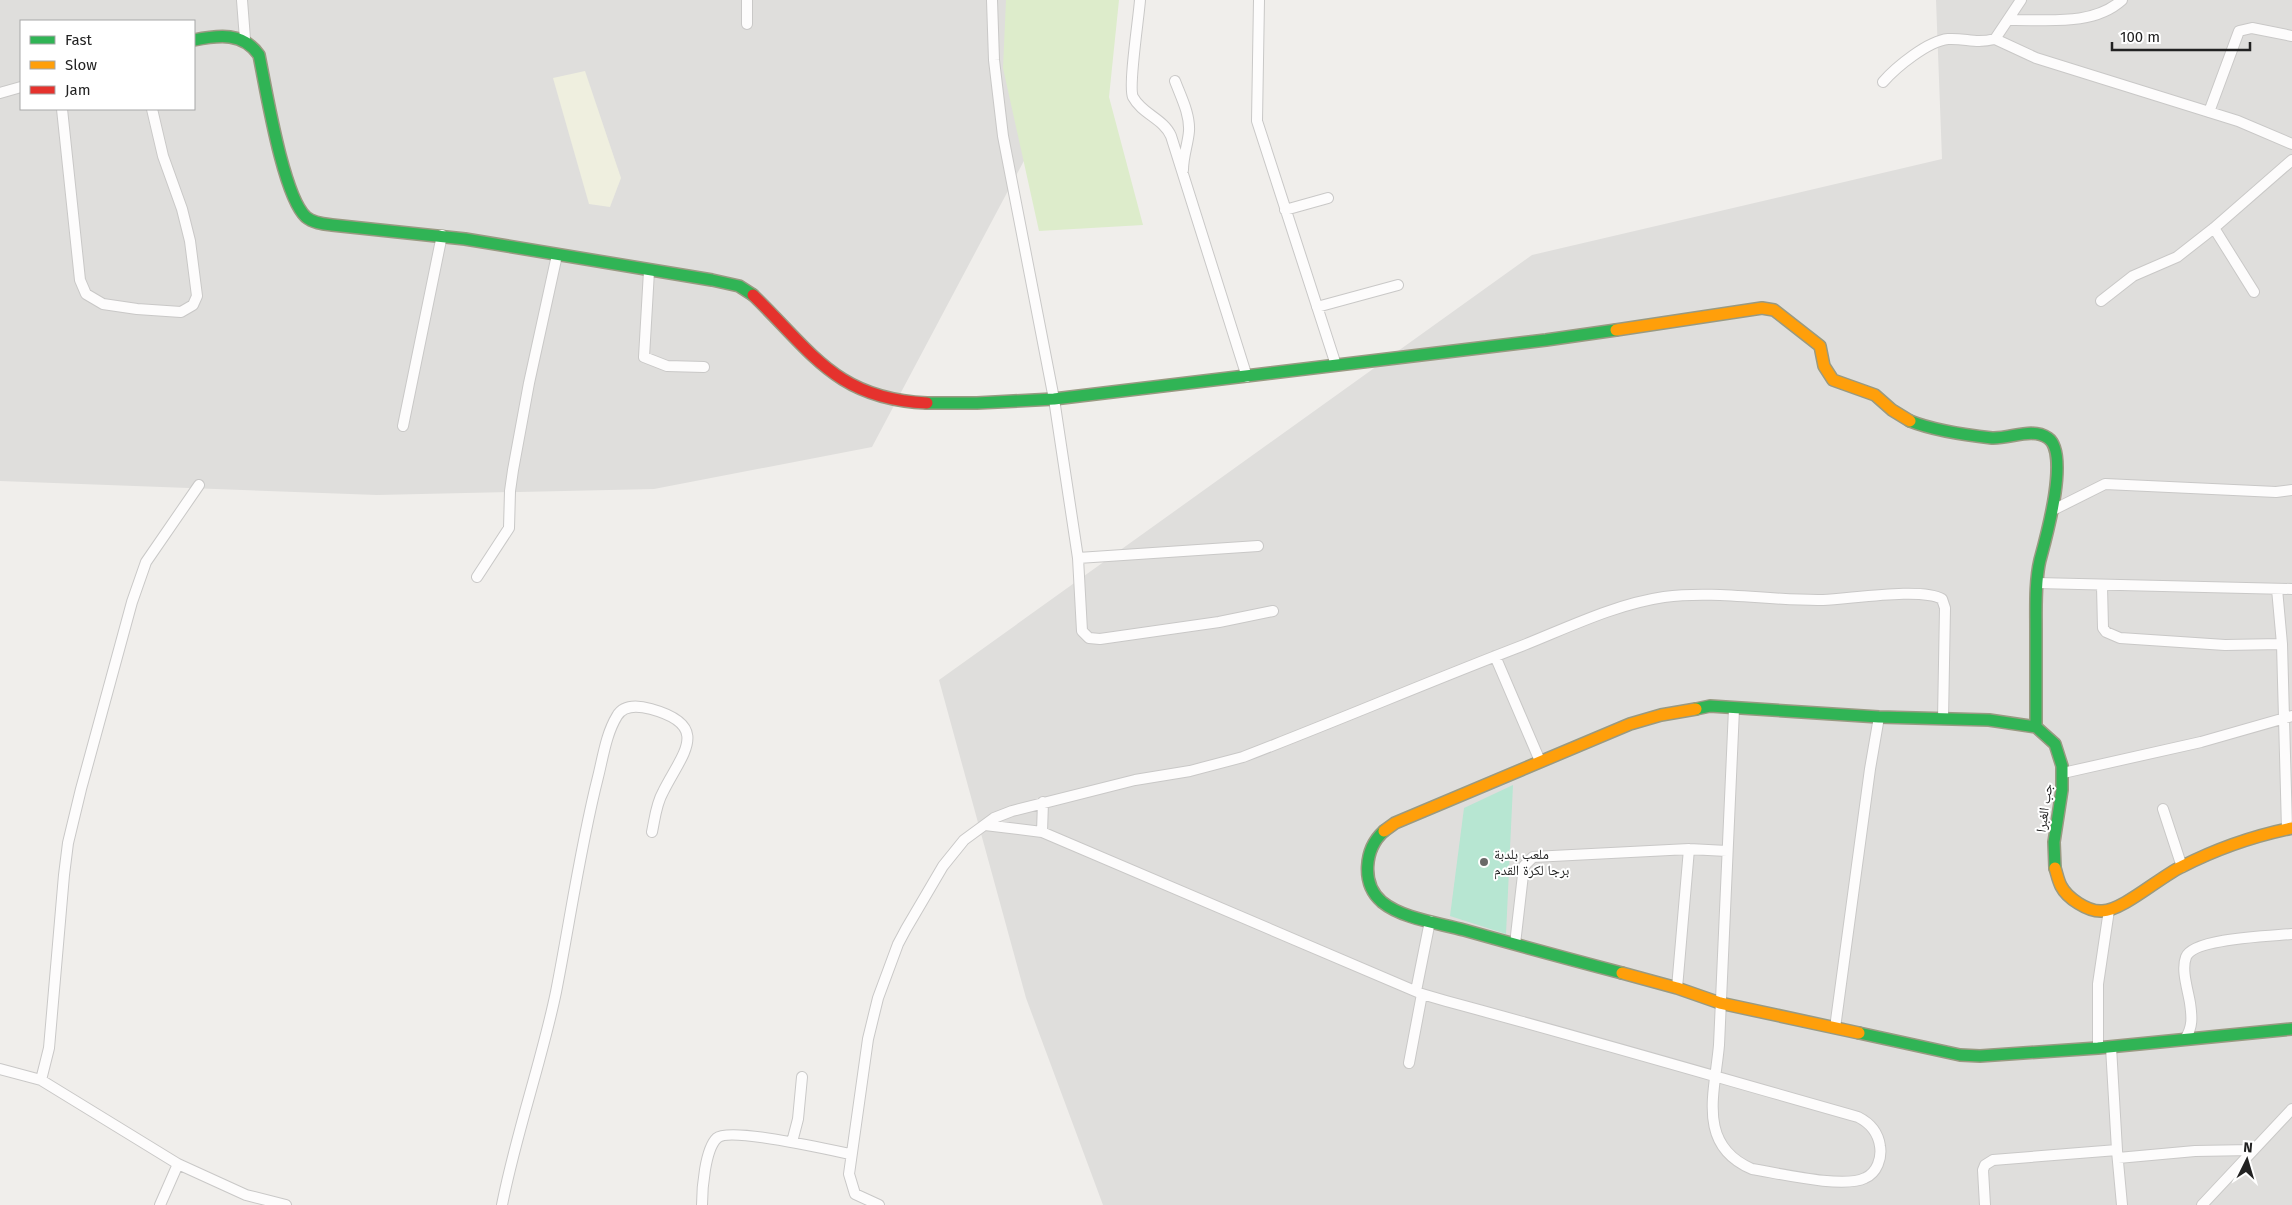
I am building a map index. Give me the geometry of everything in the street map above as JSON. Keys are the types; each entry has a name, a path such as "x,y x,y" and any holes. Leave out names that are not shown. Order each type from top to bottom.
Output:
{"street":[{"path":"242,0 245,39"},
{"path":"747,0 748,24"},
{"path":"992,0 994,60 1003,136 1054,399 1078,558 1080,628 1084,635 1091,639 1219,622 1273,611"},
{"path":"1140,0 1132,93 1144,110 1169,130 1247,377"},
{"path":"1259,0 1257,121 1336,365"},
{"path":"1995,39 2021,0"},
{"path":"2008,20 2078,18 2101,14 2122,0"},
{"path":"2209,112 2239,31 2252,28 2292,36"},
{"path":"195,40 214,36 245,39 254,45 259,56 290,184 298,206 307,218 326,224 442,235 712,280 744,289 758,299 817,360 849,384 874,396 936,402 1054,399 1546,340 1769,308 1789,320 1820,346 1824,366 1833,380 1875,395 1892,410 1911,421 1924,426 1969,435 1995,438 2032,433 2048,438 2054,445 2057,461 2053,510 2039,564 2037,583 2036,727 1998,721 1880,717 1710,706 1661,715 1630,724 1395,823 1376,838 1368,868 1370,884 1375,894 1391,907 1430,921 1677,988 1720,1003 1916,1044 1950,1053 1970,1056 2098,1048 2292,1029"},
{"path":"1883,82 1912,57 1940,42 1951,40 1983,42 1995,39 2036,58 2209,112 2292,144"},
{"path":"1174,81 1188,118 1188,137 1183,158 1182,176"},
{"path":"0,93 20,88"},
{"path":"62,110 80,280 86,294 103,304 181,312 192,305 197,296 190,241 176,190 163,156 152,110"},
{"path":"2101,301 2133,276 2177,257 2214,228 2292,160"},
{"path":"1285,210 1328,198"},
{"path":"2214,228 2254,292"},
{"path":"403,426 442,235"},
{"path":"477,577 509,528 513,470 529,383 557,255"},
{"path":"649,271 644,357 667,366 704,367"},
{"path":"1317,307 1398,285"},
{"path":"2053,510 2105,484 2276,492 2292,490"},
{"path":"41,1080 49,1048 68,843 81,789 132,602 146,562 162,535 199,485"},
{"path":"1078,558 1258,546"},
{"path":"2037,583 2292,589"},
{"path":"2102,586 2103,628 2106,632 2120,638 2224,645 2282,644"},
{"path":"2098,1048 2098,984 2109,910 2198,858 2267,832 2289,828 2287,717 2277,589"},
{"path":"879,1205 858,1196 853,1190 849,1174 850,1154 868,1039 878,998 898,944 943,866 964,840 994,818 1044,802 1135,780 1190,771 1243,756 1616,610 1662,597 1685,595 1822,600 1918,593 1934,594 1942,599 1945,608 1943,719"},
{"path":"1495,656 1540,761"},
{"path":"502,1205 555,993 586,822 608,735 618,714 628,707 649,708 668,715 685,729 688,735 684,754 658,801 652,832"},
{"path":"985,825 1042,832 1419,992 1600,1042 1715,1076 1866,1121 1872,1127 1880,1143 1880,1156 1875,1171 1866,1178 1859,1180 1833,1182 1752,1169 1740,1164 1723,1149 1714,1123 1712,1106 1715,1076 1719,1045 1734,709"},
{"path":"1835,1028 1869,778 1880,717"},
{"path":"2064,773 2201,742 2287,717"},
{"name":"جب الغبرا","path":"2036,727 2042,730 2057,748 2062,759 2064,773 2062,804 2055,832 2053,867 2062,885 2075,901 2097,911 2109,910"},
{"path":"1042,832 1044,802"},
{"path":"2162,809 2182,866"},
{"path":"1515,944 1524,866 1530,858 1551,855 1690,849 1727,851"},
{"path":"1677,988 1690,849"},
{"path":"1410,1063 1430,921"},
{"path":"2185,1039 2192,1021 2185,974 2186,958 2190,951 2206,944 2292,934"},
{"path":"2110,1047 2122,1205"},
{"path":"0,1069 41,1080 178,1164 246,1195 286,1205"},
{"path":"792,1142 798,1118 802,1078"},
{"path":"2202,1205 2292,1109"},
{"path":"702,1205 705,1170 715,1141 719,1136 730,1134 792,1142 850,1154"},
{"path":"1985,1205 1983,1170 1985,1165 1993,1160 2252,1150"},
{"path":"160,1205 178,1164"}],"shaded area":[{"path":"0,0 1082,0 1053,106 872,447 654,489 377,495 0,481"},
{"path":"1936,0 2292,0 2292,1205 1103,1205 1026,998 939,680 1532,255 1942,159"}],"green space":[{"path":"1006,0 1119,0 1109,97 1143,225 1039,231 1003,68"},
{"path":"585,71 621,178 610,207 589,204 553,78"},
{"name":"ملعب بلدبة برجا لكرة القدم","path":"1513,785 1506,934 1450,916 1464,808"}],"traffic: fast":[{"path":"195,40 221,36 230,37 246,42 259,55 276,141 290,188 298,205 306,217 312,221 332,225 465,239 712,280 739,286 753,295"},
{"path":"927,403 977,403 1054,399 1616,330"},
{"path":"1910,421 1940,430 1992,438 2028,433 2042,435 2048,438 2054,447 2057,460 2057,477 2051,516 2038,568 2036,602 2036,727"},
{"path":"1696,709 1710,706 1879,717 1989,720 2036,727 2055,744 2062,766 2062,790 2054,842 2055,868"},
{"path":"1384,831 1372,847 1369,857 1368,876 1375,895 1391,908 1422,920 1622,973"},
{"path":"1859,1033 1960,1055 1980,1056 2098,1048 2292,1029"}],"traffic: slow":[{"path":"1616,330 1762,308 1774,310 1820,346 1824,366 1833,380 1875,395 1892,410 1910,421"},
{"path":"1384,831 1395,823 1630,724 1661,715 1696,709"},
{"path":"2055,868 2064,891 2078,903 2096,911 2110,910 2120,906 2194,860 2249,839 2292,828"},
{"path":"1622,973 1677,988 1720,1003 1859,1033"}],"traffic: jam":[{"path":"753,295 810,353 828,369 848,382 870,392 896,400 927,403"}],"place":[{"name":"ملعب بلدبة برجا لكرة القدم","path":"1484,862"}]}
